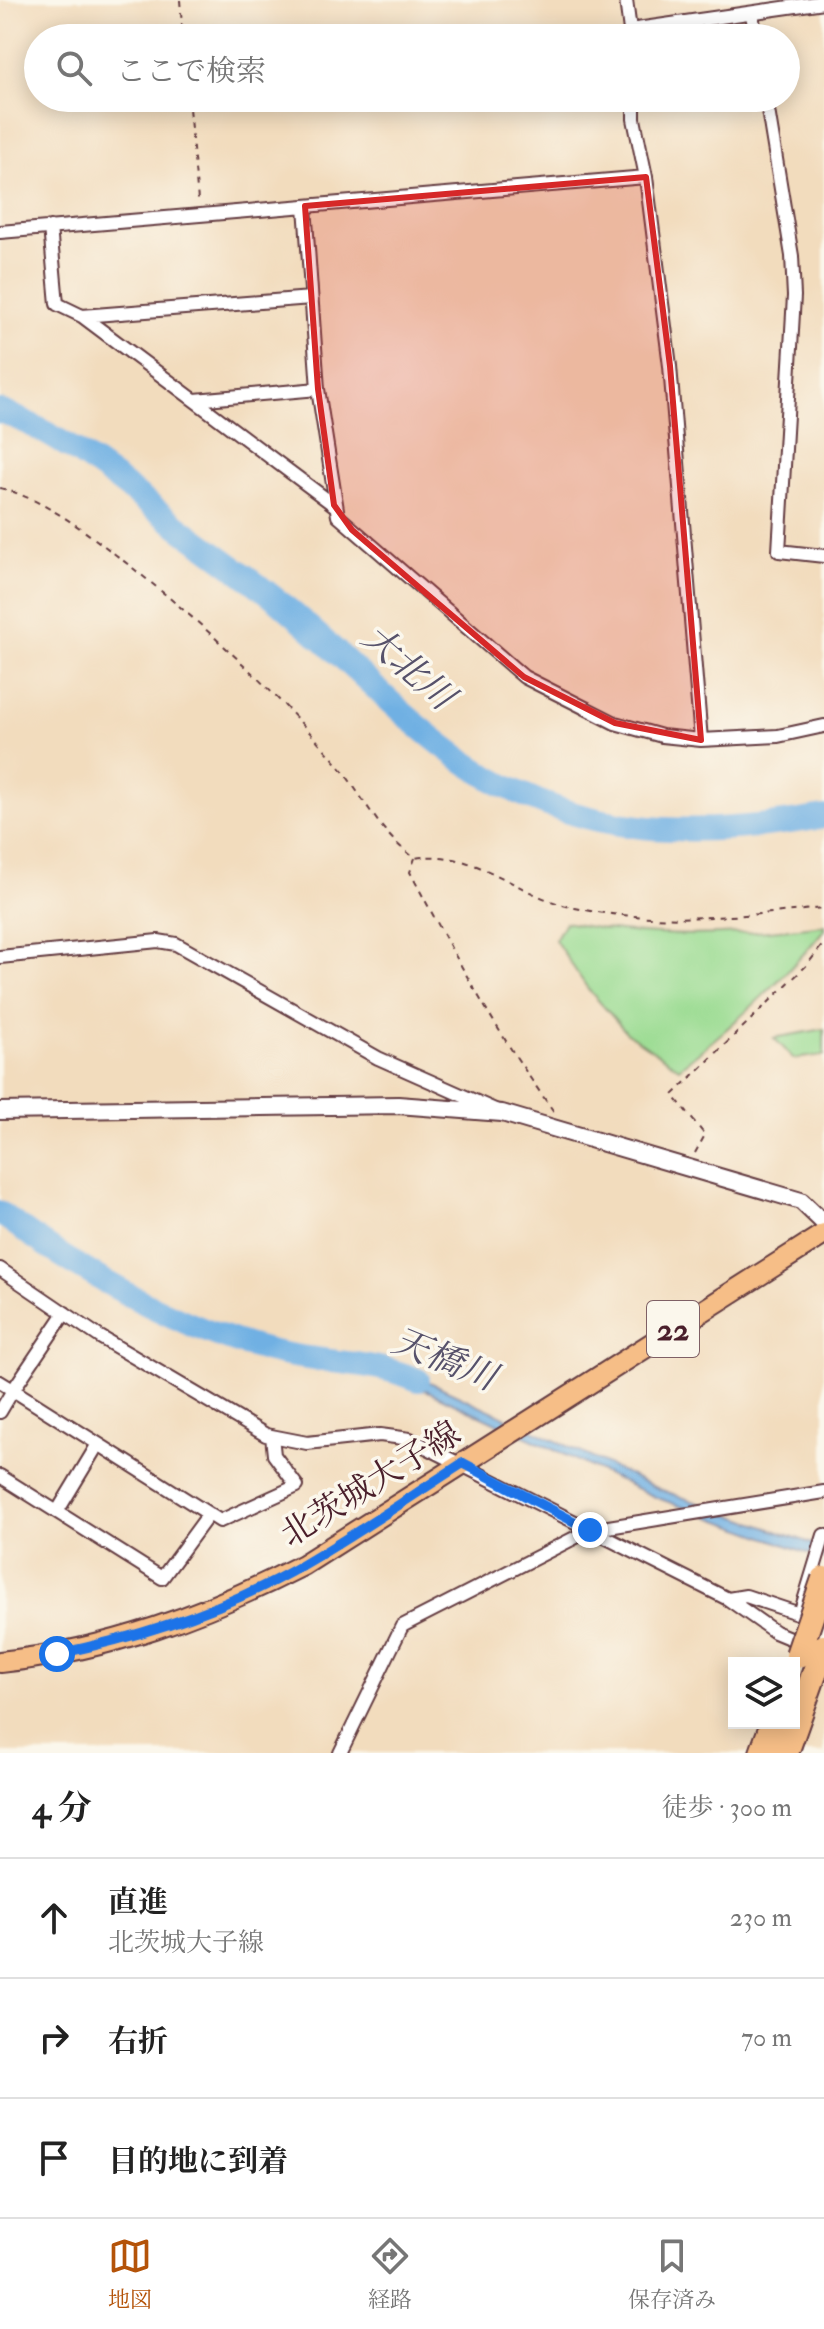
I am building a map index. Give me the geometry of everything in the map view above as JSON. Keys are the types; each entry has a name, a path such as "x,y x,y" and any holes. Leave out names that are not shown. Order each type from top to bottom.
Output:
{"highway":[{"path":"786,1753 812,1656 824,1579"},
{"path":"762,1753 771,1729"}],"main road":[{"name":"北茨城大子線","path":"0,1662 105,1644 151,1632 229,1602 303,1565 824,1234"}],"street":[{"path":"626,0 630,24"},
{"path":"692,24 824,2"},
{"path":"752,14 754,24"},
{"path":"634,112 646,177 670,366 701,740"},
{"path":"768,112 792,256 794,296 779,551 824,556"},
{"path":"0,232 646,177"},
{"path":"305,206 318,389 338,516 524,677 615,723 662,736 701,740 778,736 824,726"},
{"path":"50,227 57,304 82,316 334,505"},
{"path":"82,316 311,298"},
{"path":"195,400 318,389"},
{"path":"0,957 158,941 176,944 378,1058 502,1113 801,1201 824,1223"},
{"path":"0,1111 398,1105 502,1113"},
{"path":"0,1269 65,1313 272,1436 307,1443 402,1436 463,1463 728,1599 812,1656"},
{"path":"0,1412 65,1313"},
{"path":"0,1382 220,1521 297,1486 274,1455 272,1436"},
{"path":"57,1512 98,1444"},
{"path":"0,1476 162,1578 209,1514"},
{"path":"340,1753 402,1626 590,1530 824,1492"},
{"path":"728,1599 746,1596 800,1614 824,1535"}],"path":[{"path":"180,0 182,24"},
{"path":"189,112 199,213"},
{"path":"0,488 70,520 162,590 232,652 332,757 394,844 415,858 440,854 455,858 526,892 573,908 630,915 699,919 824,908"},
{"path":"415,858 410,872 490,1018 570,1133"},
{"path":"687,1168 705,1135 673,1095 807,965 824,943"}],"highlighted area":[{"path":"646,177 670,366 701,740 615,723 524,677 352,530 334,505 318,389 305,206"}],"green space":[{"path":"565,922 630,932 694,935 824,925 824,930 756,1003 679,1068 627,1033 588,989 555,940"},
{"path":"824,1029 824,1055 794,1059 774,1038"}],"water":[{"path":"389,1363 659,1489 816,1545 824,1549 824,1559 655,1497 385,1371"}],"waterway":[{"name":"大北川","path":"0,411 65,444 125,486 274,597 444,747 510,789 596,820 640,827 730,828 824,817"},
{"name":"天橋川","path":"0,1213 93,1275 199,1328 269,1351 381,1368 418,1380"}],"route":[{"path":"57,1654 151,1632 229,1602 303,1565 463,1463 590,1530"}]}
